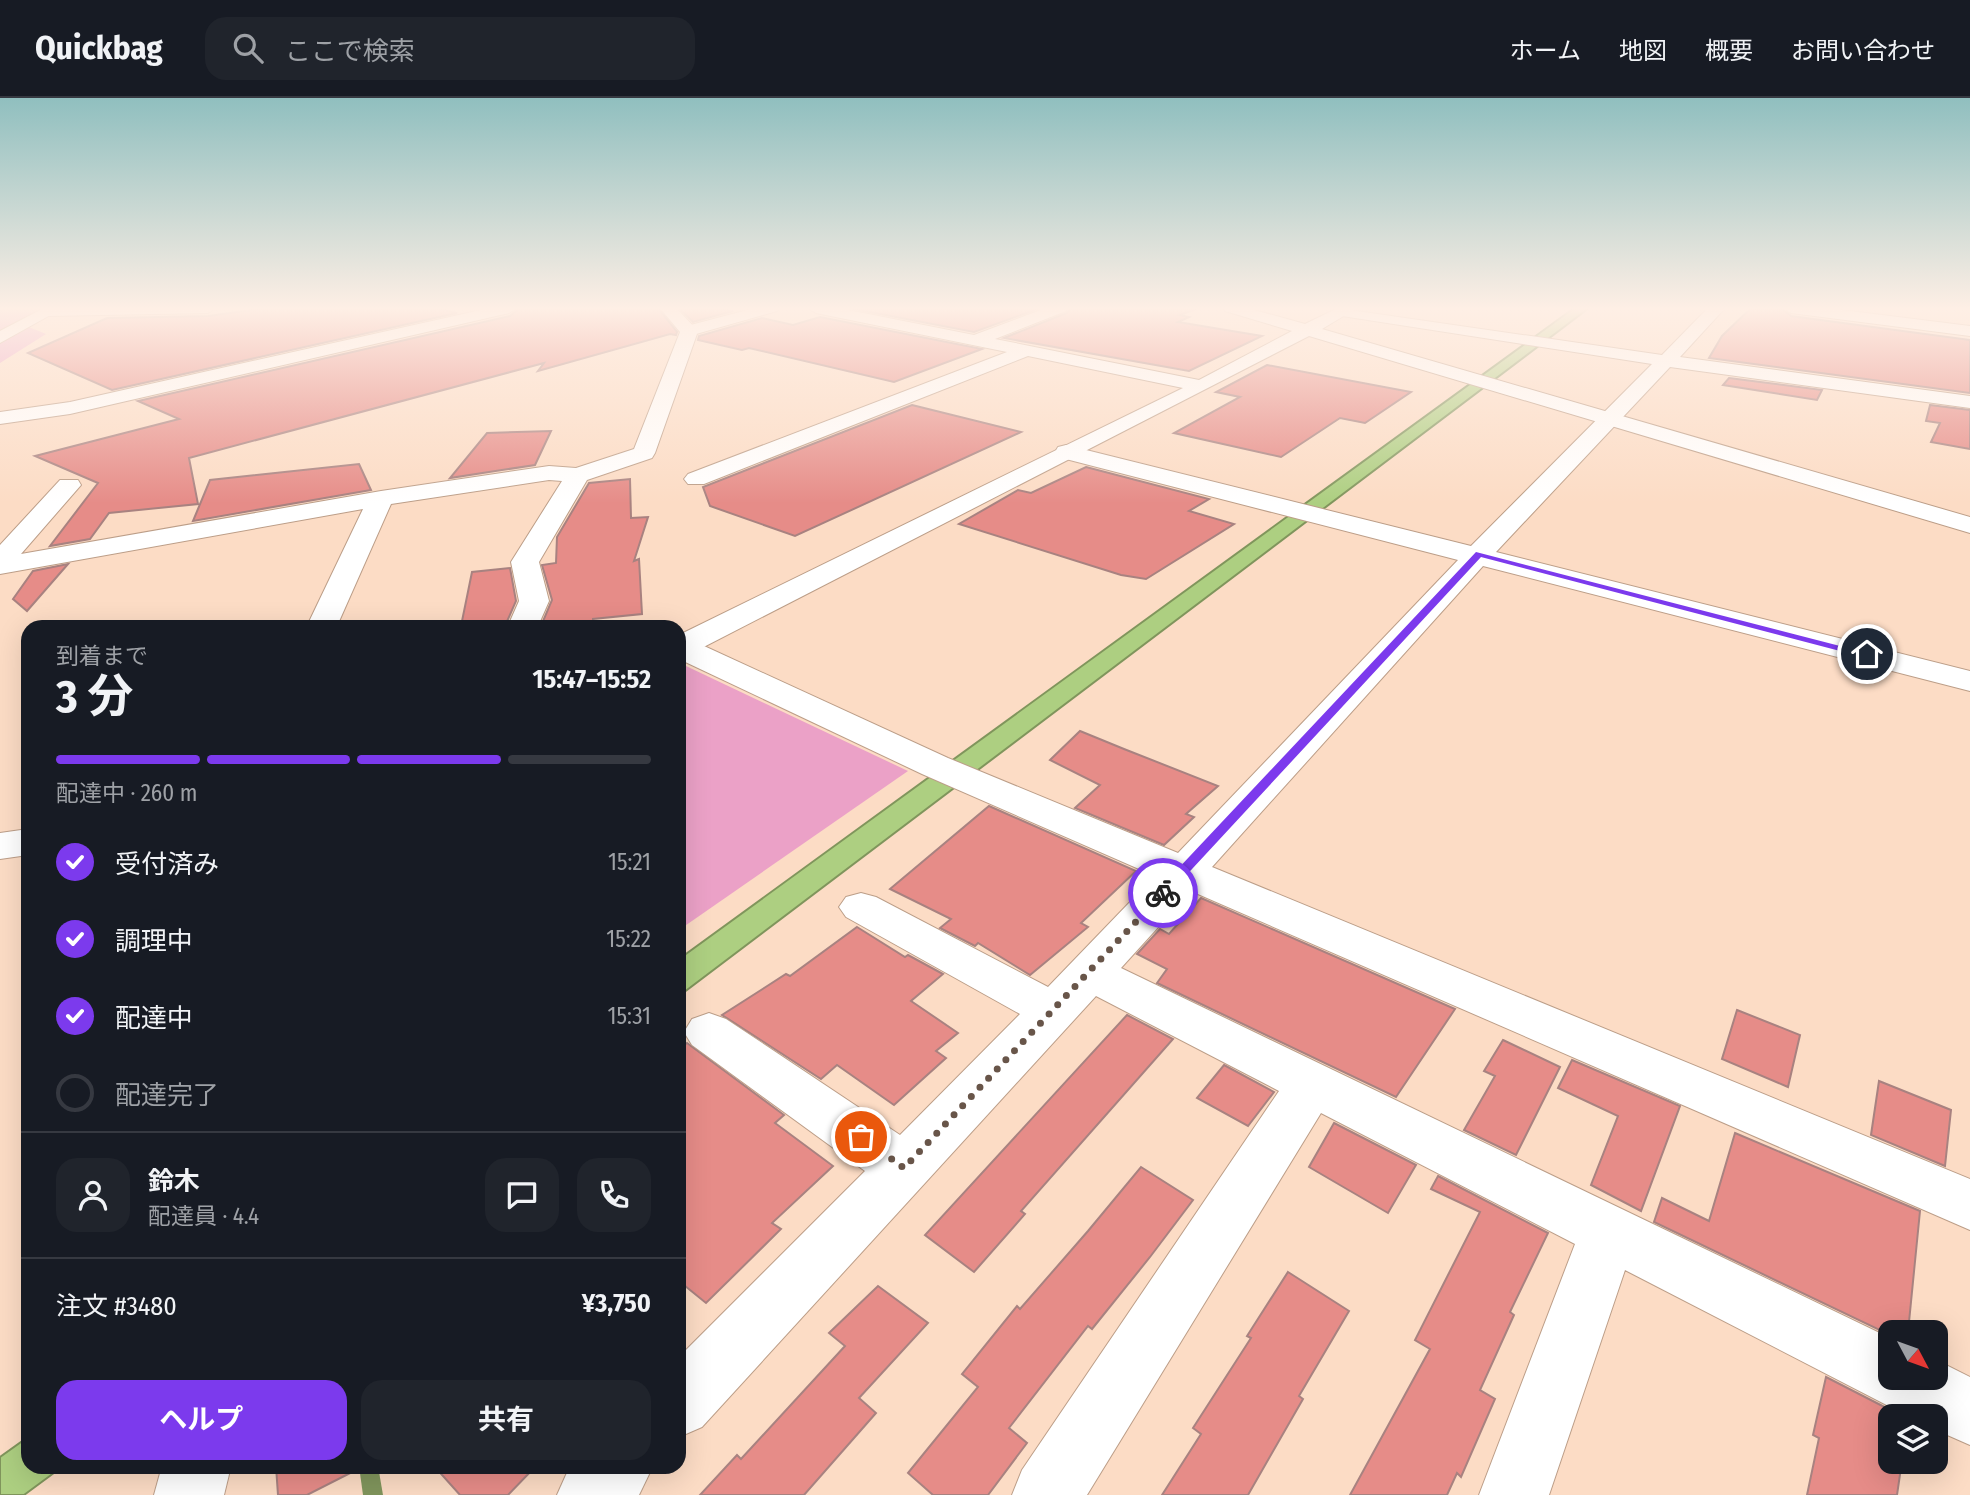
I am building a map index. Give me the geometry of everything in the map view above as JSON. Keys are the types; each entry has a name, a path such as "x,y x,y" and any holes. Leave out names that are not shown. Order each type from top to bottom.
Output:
{"street":[{"path":"0,418 70,408 219,373"},
{"path":"0,566 381,498 549,473 578,475 644,453 673,373"},
{"path":"696,479 968,373"},
{"path":"1140,373 1202,386"},
{"path":"686,643 1225,373"},
{"path":"1455,373 1970,525"},
{"path":"686,1397 1054,1011 1479,554 1654,373"},
{"path":"1757,373 1970,402"},
{"path":"1066,452 1320,517 1479,554 1970,681"},
{"path":"526,620 534,601 525,562 578,475"},
{"path":"0,561 69,485"},
{"path":"324,620 381,498"},
{"path":"686,650 935,766 1970,1205"},
{"path":"0,846 21,843"},
{"path":"861,907 1054,1011"},
{"path":"1090,972 1311,1085 1878,1366"},
{"path":"709,1032 904,1168"},
{"path":"1047,1495 1311,1085"},
{"path":"1514,1495 1609,1233"},
{"path":"1926,1390 1970,1412"},
{"path":"189,1495 195,1474"},
{"path":"592,1495 612,1474"}],"shaded area":[{"path":"1484,373 1503,373 686,991 686,954"},
{"path":"686,666 908,771 686,925"},
{"path":"21,1442 21,1474 52,1474 24,1495 0,1495 0,1457"}],"building":[{"path":"74,373 187,373 112,390"},
{"path":"260,373 506,373 189,458 198,504 109,513 90,539 50,546 98,483 35,456 179,419 138,401"},
{"path":"856,373 917,373 894,382"},
{"path":"1252,373 1311,373 1411,392 1365,423 1340,418 1281,457 1174,433 1240,397 1216,392"},
{"path":"1822,373 1970,373 1970,393"},
{"path":"1729,378 1822,390 1817,400 1723,385"},
{"path":"912,405 1021,432 795,536 710,506 703,487"},
{"path":"1930,405 1970,410 1970,449 1931,442 1940,423 1926,421"},
{"path":"551,431 535,465 450,478 487,433"},
{"path":"359,464 371,490 193,521 210,480"},
{"path":"1086,467 1209,499 1189,511 1234,524 1146,579 1121,575 959,524 1018,490 1031,493"},
{"path":"630,479 631,518 648,517 634,561 639,559 642,614 593,620 544,620 552,600 542,565 556,563 557,537 589,483"},
{"path":"68,564 27,611 13,599 33,571"},
{"path":"510,568 516,601 508,620 462,620 472,572"},
{"path":"1080,731 1218,786 1186,814 1194,817 1164,845 1075,808 1100,785 1050,760"},
{"path":"989,806 1136,871 1081,923 1088,927 1030,975 978,943 975,946 940,928 951,919 890,889"},
{"path":"1201,898 1455,1009 1396,1097 1157,983 1167,969 1137,954 1160,929 1169,934"},
{"path":"857,927 905,957 908,955 943,974 911,1001 958,1033 936,1051 946,1058 894,1105 837,1065 821,1079 722,1015 786,974 790,976"},
{"path":"1737,1010 1800,1035 1788,1087 1722,1059"},
{"path":"1127,1015 1173,1039 1021,1211 1025,1214 974,1272 925,1235"},
{"path":"1503,1040 1560,1067 1516,1155 1464,1130 1495,1076 1484,1071"},
{"path":"686,1044 784,1115 775,1123 833,1166 772,1223 781,1229 706,1303 686,1287"},
{"path":"1572,1060 1680,1106 1641,1211 1591,1185 1618,1116 1558,1088"},
{"path":"1224,1065 1274,1092 1248,1126 1197,1098"},
{"path":"1879,1081 1951,1110 1945,1166 1871,1135"},
{"path":"1334,1123 1416,1165 1388,1213 1309,1167"},
{"path":"1735,1133 1920,1211 1909,1320 1878,1320 1878,1329 1654,1222 1662,1198 1709,1221"},
{"path":"1141,1167 1193,1200 1092,1329 1088,1326 1009,1428 1027,1443 988,1495 933,1495 908,1473 978,1387 962,1374 1017,1306 1020,1309"},
{"path":"1438,1176 1548,1233 1510,1312 1514,1315 1480,1390 1495,1399 1461,1477 1457,1473 1447,1495 1350,1495 1430,1349 1415,1340 1480,1212 1431,1189"},
{"path":"1288,1272 1349,1311 1299,1396 1303,1399 1248,1495 1162,1495 1201,1434 1193,1428 1251,1338 1247,1336"},
{"path":"878,1286 928,1323 859,1398 876,1413 804,1495 700,1495 737,1455 741,1459 845,1346 829,1333"},
{"path":"1826,1377 1879,1404 1878,1474 1900,1474 1897,1495 1807,1495 1819,1438 1813,1435"},
{"path":"277,1474 348,1474 307,1495 278,1495"},
{"path":"441,1474 528,1474 508,1495 460,1495"}],"waterway":[{"path":"369,1474 373,1495"}],"way so far":[{"path":"861,1137 904,1168 1163,893"}],"route":[{"path":"1163,893 1479,554 1867,654"}]}
